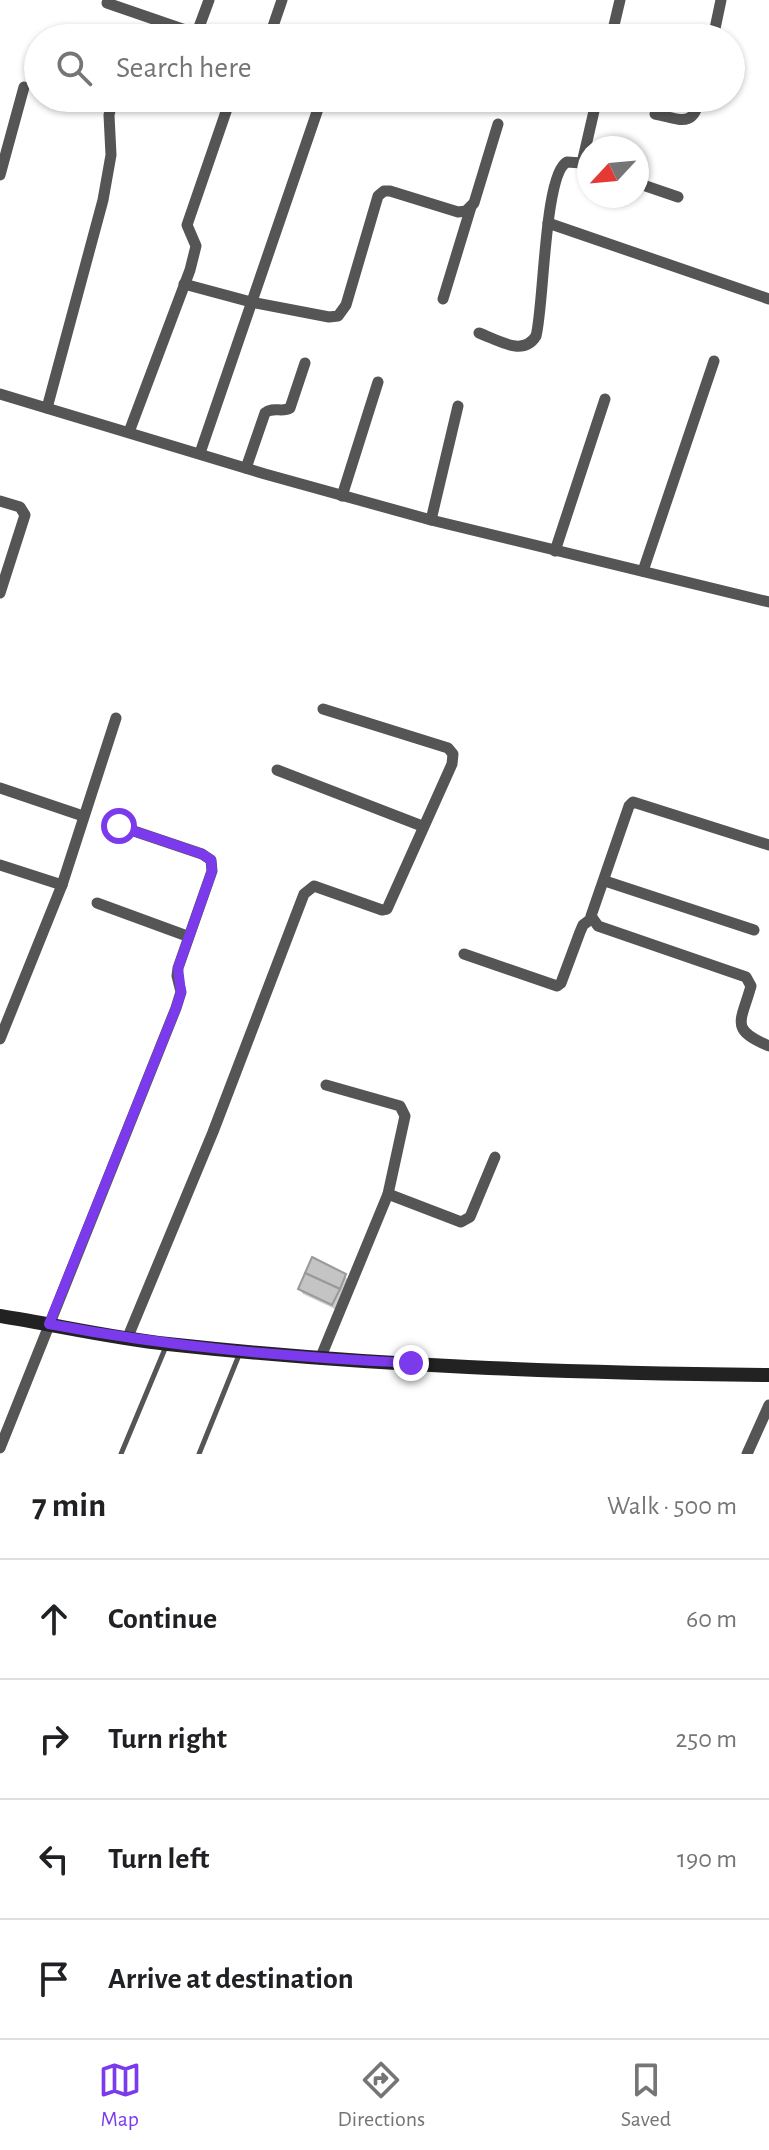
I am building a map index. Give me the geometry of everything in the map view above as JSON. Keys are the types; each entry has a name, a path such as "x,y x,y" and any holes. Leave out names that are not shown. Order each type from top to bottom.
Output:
{"main road":[{"path":"0,1316 127,1339 320,1359 615,1374 769,1375"}],"street":[{"path":"200,24 209,0"},
{"path":"274,24 282,0"},
{"path":"614,24 620,0"},
{"path":"716,24 721,0"},
{"path":"107,3 164,24"},
{"path":"0,175 24,87"},
{"path":"47,408 103,200 111,155 110,112"},
{"path":"129,432 196,246 194,236 187,228 188,221 226,112"},
{"path":"200,453 317,112"},
{"path":"590,136 594,112"},
{"path":"655,114 684,120 697,112"},
{"path":"443,299 498,124"},
{"path":"479,333 521,348 533,342 537,330 548,223 559,168 567,162 577,163"},
{"path":"649,187 678,197"},
{"path":"184,284 251,302 329,317 338,316 346,305 374,206 384,191 458,212 471,207"},
{"path":"548,223 769,299"},
{"path":"643,571 714,361"},
{"path":"246,468 265,413 272,409 290,408 305,363"},
{"path":"342,496 378,382"},
{"path":"0,394 342,496 769,602"},
{"path":"555,551 605,399"},
{"path":"431,520 458,406"},
{"path":"0,501 20,507 25,515 5,561 0,593"},
{"path":"127,1339 213,1132 304,894 314,886 382,910 387,909 422,826 447,777 453,757 451,751 323,709"},
{"path":"0,1039 62,885 116,718"},
{"path":"277,770 422,826"},
{"path":"0,788 83,816"},
{"path":"464,954 557,986 561,983 583,925 591,919 629,806 635,801 769,845"},
{"path":"0,1448 176,1008 181,992 177,971 212,871 211,860 202,854 119,826"},
{"path":"0,865 62,885"},
{"path":"605,881 754,930"},
{"path":"97,903 187,936"},
{"path":"591,919 598,926 746,977 751,986 741,1019 742,1029 746,1035 769,1046"},
{"path":"320,1359 388,1194 404,1111 400,1106 326,1085"},
{"path":"388,1194 454,1221 467,1220 495,1157"},
{"path":"747,1454 769,1405"}],"lane":[{"path":"121,1454 167,1344"},
{"path":"199,1454 240,1351"}],"building":[{"path":"312,1257 346,1274 340,1289 305,1273"},
{"path":"305,1273 340,1289 332,1305 298,1289"}],"route":[{"path":"119,826 202,854 211,860 212,871 178,968 181,992 176,1008 49,1324 167,1344 320,1359 411,1363"}]}
